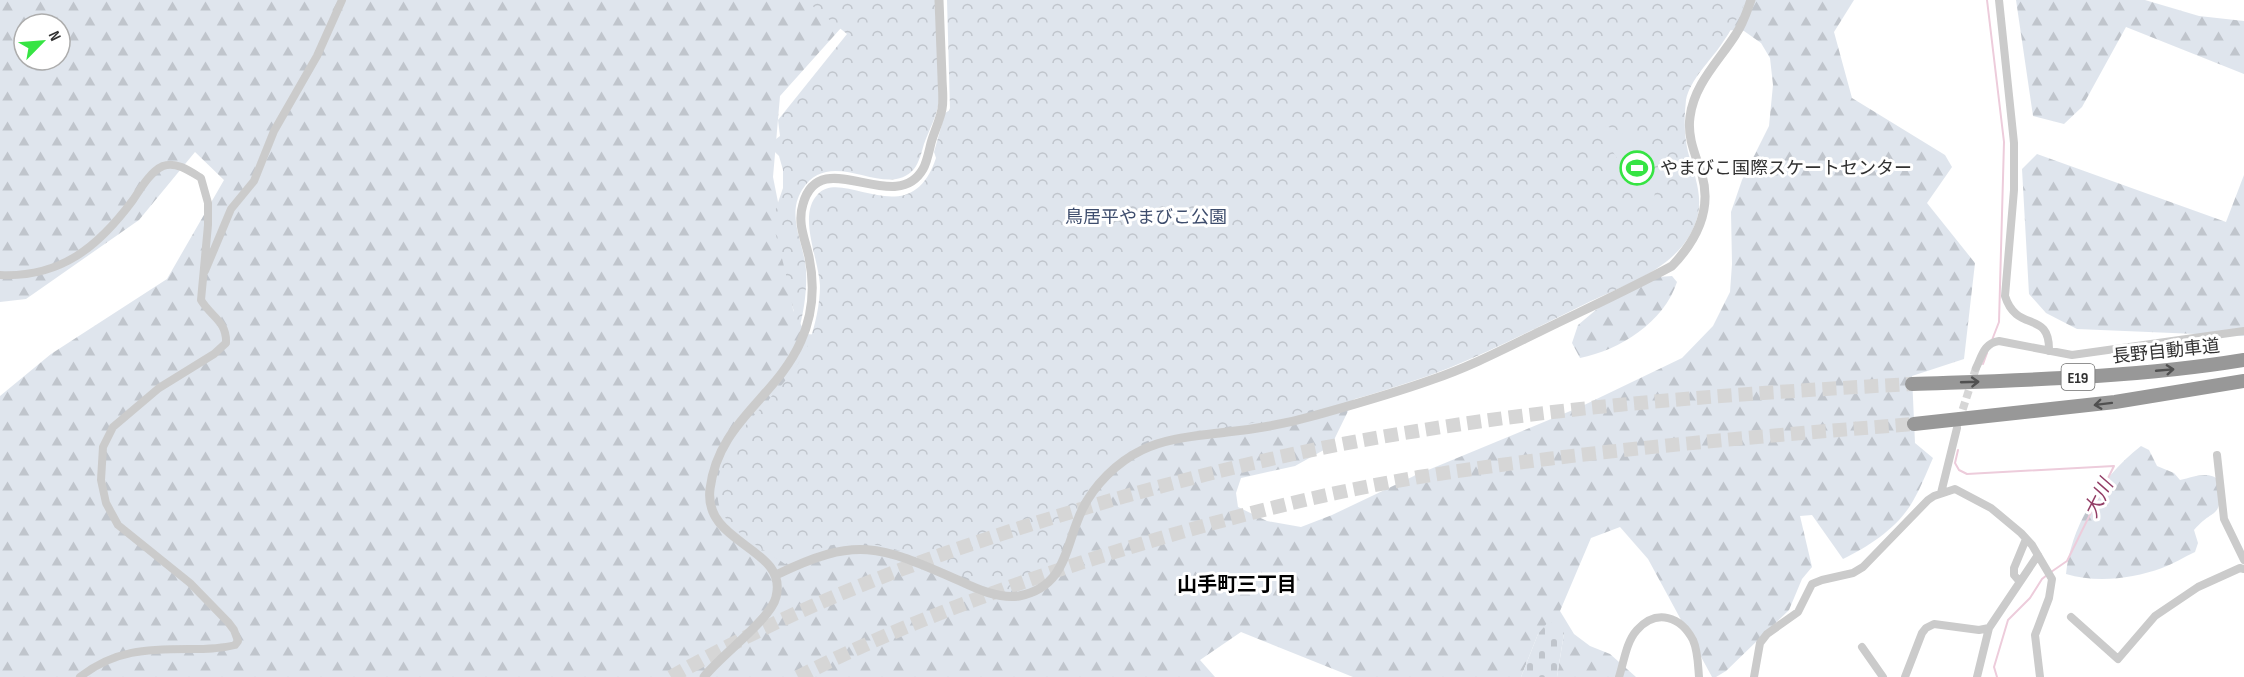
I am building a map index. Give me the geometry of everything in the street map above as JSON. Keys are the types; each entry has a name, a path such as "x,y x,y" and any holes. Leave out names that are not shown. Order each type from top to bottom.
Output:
{"highway":[{"name":"長野自動車道","path":"1912,384 2106,375 2181,369 2244,360"},
{"name":"E19","path":"1914,424 2115,402 2244,381"}],"street":[{"path":"201,280 231,209 254,181 274,131 317,56 342,0"},
{"path":"704,677 770,609 777,592 776,575 767,561 732,537 718,523 710,506 710,492 714,469 724,442 792,359 810,316 813,289 809,257 801,226 803,203 809,191 816,184 829,178 843,178 884,188 899,187 913,180 923,169 942,107 939,0"},
{"path":"776,575 805,561 830,553 852,549 876,549 907,558 976,589 998,596 1020,596 1044,586 1057,572 1066,556 1081,511 1091,494 1115,468 1142,450 1172,439 1245,430 1310,417 1432,380 1487,357 1672,266 1696,236 1705,205 1702,176 1690,134 1695,94 1738,31 1751,0"},
{"path":"1999,0 2014,143 2014,190 2005,296 2012,312 2021,319 2040,325 2046,330 2049,351"},
{"path":"0,275 14,276 41,270 86,251 114,225 157,170 165,165 187,169 201,178 208,203 201,300 207,311 222,324 226,332 226,343 214,354 159,388 113,427 103,447 101,480 106,502 118,525 190,583 228,622 238,641 235,645 223,648 130,652 95,665 80,677"},
{"path":"1976,368 1987,346 1999,340 2072,355 2244,331"},
{"path":"1941,493 1957,428"},
{"path":"2217,455 2224,519 2244,560"},
{"path":"1754,677 1760,643 1798,612 1812,584 1853,573 1863,567 1928,501 1941,493 1955,489 1991,508 2026,539 2052,579 2049,598 2035,635 2040,677"},
{"path":"2020,582 2014,575 2014,568 2026,539"},
{"path":"1977,677 1989,628 2038,555"},
{"path":"2071,617 2118,659 2155,616 2198,586 2240,568 2244,569"},
{"path":"1619,677 1631,639 1637,630 1656,617 1666,616 1676,620 1693,641 1699,677"},
{"path":"1905,677 1926,628 1934,624 1979,630 1989,628"},
{"path":"1862,647 1882,677"}],"green space":[{"path":"0,0 861,0 858,9 780,96 773,177 788,252 793,310 806,334 819,335 912,312 970,0 1854,0 1834,32 1852,98 1945,155 1952,167 1927,203 1975,263 1964,359 1912,376 1915,443 1933,458 1910,506 1880,537 1843,559 1812,515 1800,516 1812,567 1802,579 1789,610 1726,671 1716,677 1712,677 1648,559 1620,527 1591,538 1560,611 1574,634 1590,646 1610,654 1636,677 1557,677 1564,633 1538,634 1521,677 1353,677 1241,632 1200,660 1215,677 0,677 0,396 51,354 167,279 224,180 195,152 139,220 26,299 0,302","holes":["1712,29 1744,31 1761,43 1770,58 1773,85 1769,126 1742,180 1731,212 1730,292 1713,326 1682,358 1580,407 1416,475 1332,515 1301,527 1267,521 1238,507 1236,493 1241,478 1295,466 1331,446 1372,362"]},
{"path":"805,0 935,0 939,100 919,160 914,169 902,177 889,180 843,171 828,172 814,177 802,190 797,200 796,220 805,260 806,286 798,333 793,325 794,313 772,220 783,188 783,170 779,156 768,145 780,136 778,120 847,34"},
{"name":"鳥居平やまびこ公園","path":"947,0 1746,0 1738,18 1688,93 1685,119 1686,139 1697,183 1698,212 1691,233 1671,258 1630,284 1429,376 1366,396 1302,412 1242,425 1172,434 1140,444 1108,466 1089,489 1061,551 1045,574 1034,583 1020,588 1007,589 982,584 900,551 865,543 827,546 785,564 735,529 721,510 718,500 719,477 726,456 737,436 784,382 809,343 818,307 820,286 809,225 812,203 818,194 829,188 844,188 894,197 910,193 925,181 936,158 934,152 945,113 950,110"},
{"path":"2016,0 2145,0 2199,16 2244,21 2244,74 2126,27 2082,107 2064,124 2033,116"},
{"name":"やまびこ国際スケートセンター","path":"1596,125 1624,134 1636,143 1644,155 1651,168 1654,182 1651,212"},
{"path":"2037,154 2226,222 2244,175 2244,336 2077,329 2046,313 2029,294 2022,169"},
{"path":"1672,276 1677,282 1671,296 1651,322 1625,341 1580,358 1572,343 1578,325 1610,298 1658,277"},
{"path":"2141,446 2149,450 2157,466 2174,473 2180,480 2206,475 2220,481 2216,512 2194,530 2198,543 2195,552 2170,565 2139,575 2102,579 2066,574 2074,538 2091,503 2114,472"},
{"path":"1549,621 1564,633 1557,677 1521,677 1538,634"}],"waterway":[{"name":"大川","path":"1987,0 2004,142 1999,322 1992,340"},
{"name":"大川","path":"1983,364 1987,353"},
{"name":"大川","path":"1958,450 1955,463 1959,470 1967,474 2114,466 2067,561 2051,572"},
{"name":"大川","path":"1997,677 1994,667 2008,620 2030,598 2047,575"}],"tunnel":[{"path":"1959,421 1976,368"},
{"path":"671,677 812,606 909,567 1058,516 1236,467 1371,439 1540,414 1726,396 1912,384"},
{"path":"798,677 911,625 1027,581 1182,532 1300,501 1419,477 1604,452 1914,424"}],"place":[{"name":"やまびこ国際スケートセンター","path":"1637,168"}],"district":[{"name":"山手町三丁目","path":"1237,584"}]}
